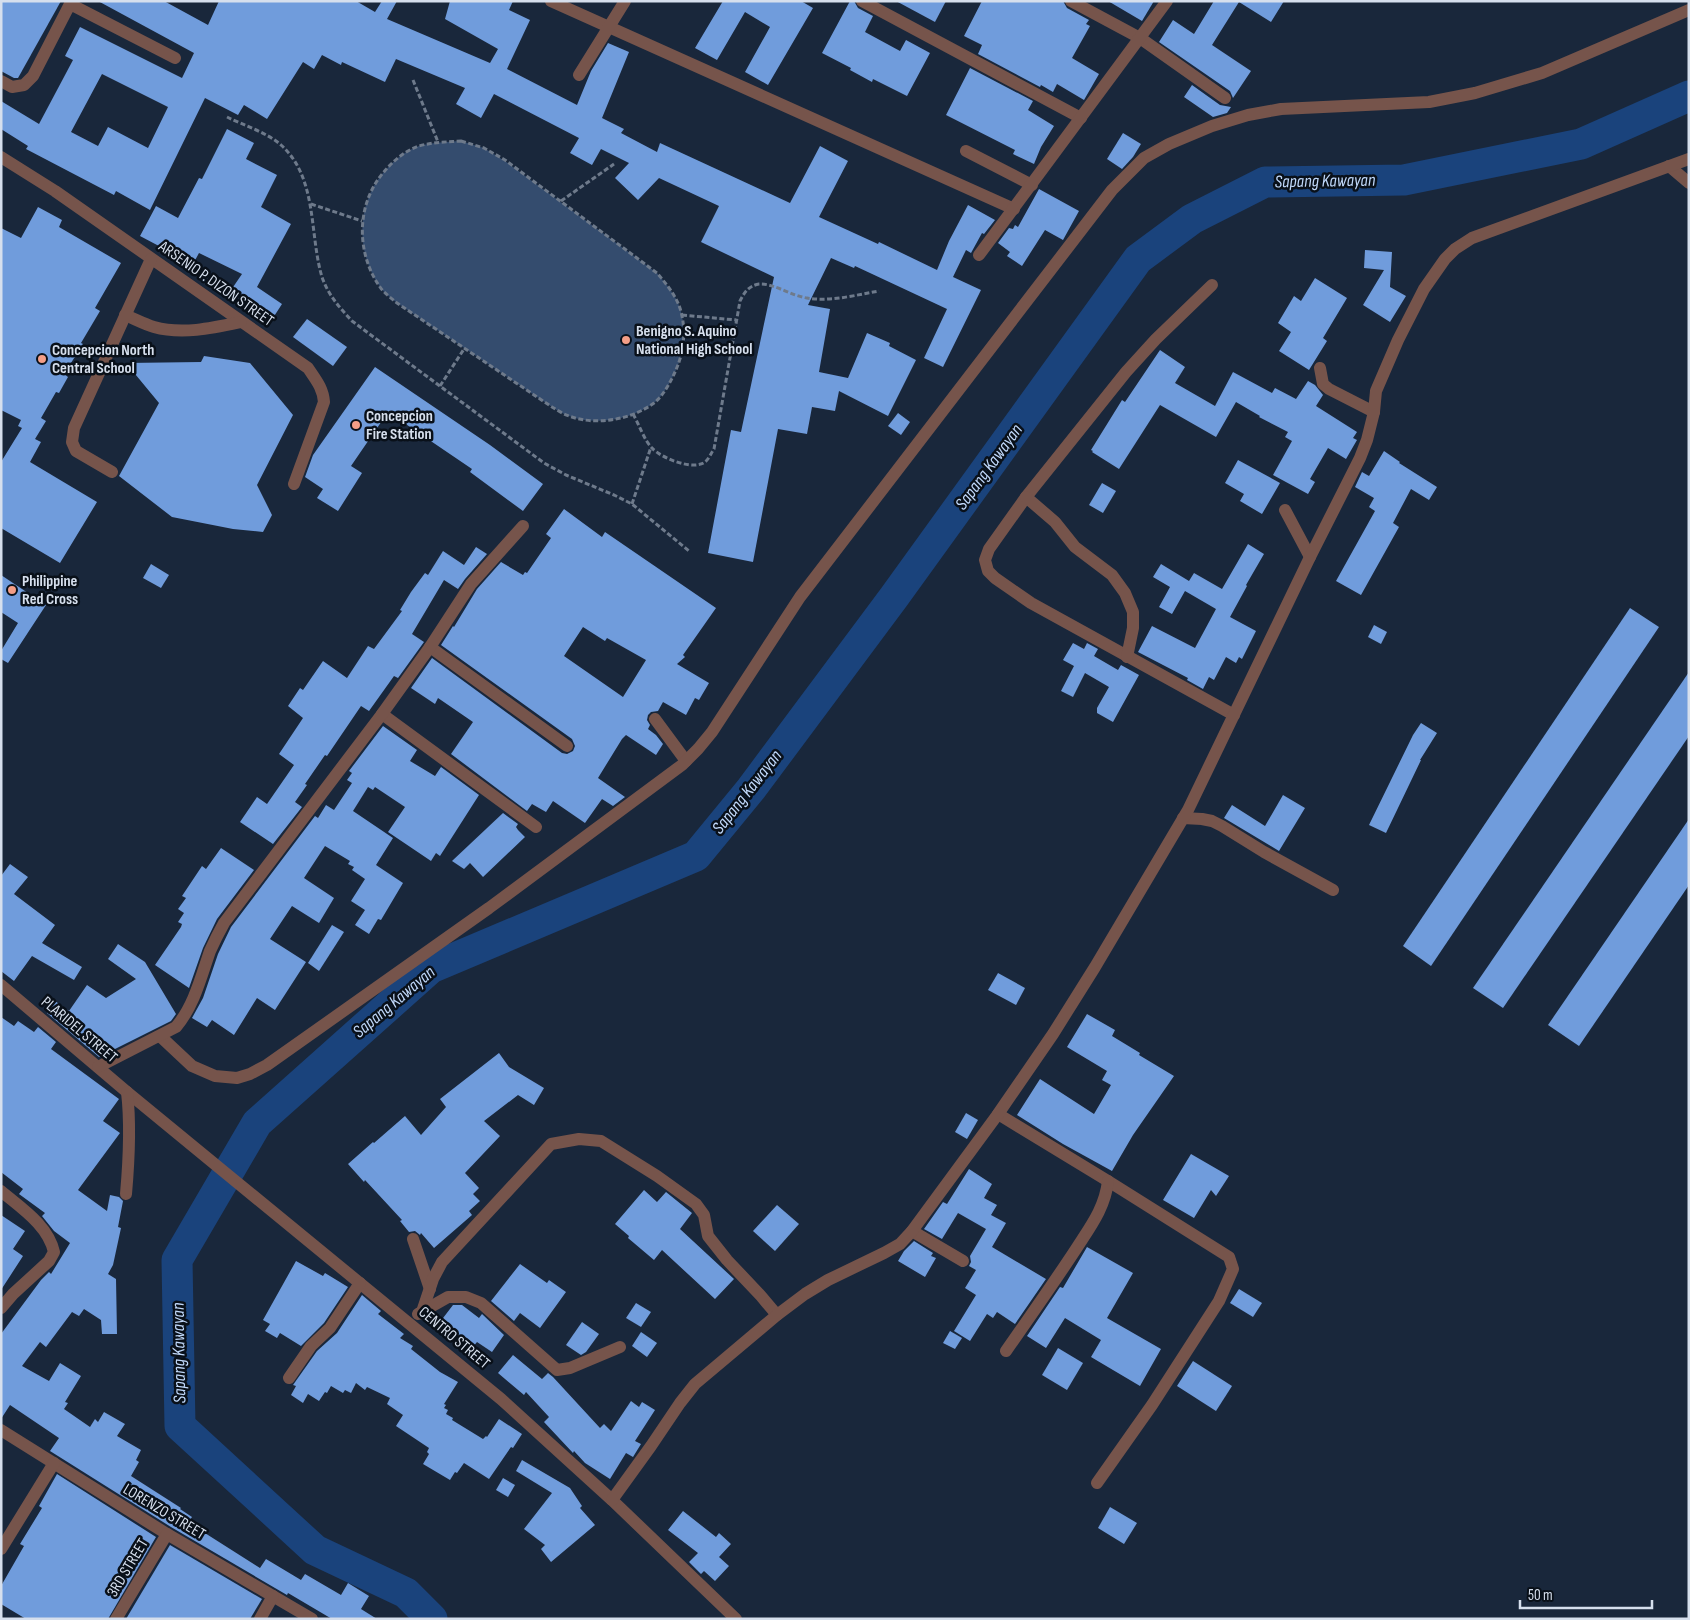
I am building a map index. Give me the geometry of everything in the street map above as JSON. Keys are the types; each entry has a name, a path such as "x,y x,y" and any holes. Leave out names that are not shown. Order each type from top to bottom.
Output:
{"street":[{"path":"551,1 1014,209"},
{"path":"580,75 625,1"},
{"path":"862,1 1081,118"},
{"path":"1071,1 1140,38 1225,98"},
{"path":"979,255 1167,1"},
{"path":"1,81 12,87 24,85 33,76 71,3 175,58"},
{"path":"160,1036 192,1066 215,1076 238,1078 250,1074 267,1065 489,908 686,761 712,732 800,598 842,542 1112,190 1144,158 1169,144 1212,126 1248,115 1281,109 1429,102 1483,91 1542,73 1689,10"},
{"path":"966,151 1032,185"},
{"name":"ARSENIO P. DIZON STREET","path":"1,157 56,191 308,368 320,385 324,402 294,484"},
{"path":"612,1500 695,1384 805,1294 828,1280 900,1244 912,1231 998,1114 1053,1034 1184,818 1360,458 1374,412 1376,391 1398,340 1424,288 1445,259 1455,249 1472,238 1689,159"},
{"path":"1669,166 1689,183"},
{"path":"112,472 76,450 72,442 74,428 151,259"},
{"path":"1212,285 1156,339 1126,372 1026,498 989,549 985,560 988,571 995,578 1031,603 1234,715"},
{"path":"125,315 155,327 178,331 213,328 241,322"},
{"path":"1320,368 1323,384 1329,389 1374,412"},
{"path":"1026,498 1055,522 1075,547 1112,575 1125,593 1133,612 1133,628 1127,657"},
{"path":"1284,510 1310,557"},
{"path":"98,1067 176,1027 192,1001 211,948 224,923 382,714 430,647 471,584 524,526"},
{"path":"430,647 567,746"},
{"path":"382,714 536,827"},
{"path":"655,719 686,761"},
{"path":"1184,818 1207,820 1222,826 1264,852 1333,890"},
{"name":"PLARIDEL STREET","path":"1,985 132,1095"},
{"path":"126,1194 129,1158 129,1114 132,1095"},
{"name":"CENTRO STREET","path":"132,1095 501,1399 612,1500 736,1619"},
{"path":"998,1114 1108,1180 1229,1257 1233,1269 1219,1301 1152,1405 1097,1483"},
{"path":"422,1312 442,1262 551,1144 579,1139 601,1141 657,1176 696,1204 704,1216 708,1236 777,1315"},
{"path":"1006,1351 1059,1276 1089,1228 1106,1195 1108,1180"},
{"path":"1,1191 39,1223 52,1242 54,1252 49,1261 13,1294 1,1308"},
{"path":"912,1231 963,1261"},
{"path":"413,1240 430,1289"},
{"path":"289,1378 312,1346 330,1328 360,1283"},
{"path":"408,1321 448,1297 466,1297 481,1303 557,1370 570,1368 620,1347"},
{"name":"LORENZO STREET","path":"1,1430 167,1534 312,1619"},
{"path":"1,1549 54,1463"},
{"name":"3RD STREET","path":"116,1619 167,1534"},
{"path":"260,1619 274,1596"}],"path":[{"path":"413,80 438,142"},
{"path":"227,117 266,135 280,144 290,154 301,174 311,204 316,251 322,278 333,300 352,321 544,463 566,476 632,504 690,551"},
{"path":"461,141 484,148 505,160 657,273 672,291 682,315 684,339 681,361 670,384 654,403 634,414 610,421 586,420 569,416 552,407 396,303 380,288 370,268 364,249 361,230 365,204 377,180 394,160 417,146 438,142 461,141"},
{"path":"561,202 614,164"},
{"path":"311,204 362,221"},
{"path":"634,414 651,448 664,458 694,465 704,463 714,449 736,320 740,301 745,292 752,286 762,284 806,298 819,299 856,296 879,291"},
{"path":"682,315 736,320"},
{"path":"440,386 464,349"},
{"path":"632,504 651,448"}],"shaded area":[{"path":"461,141 484,148 505,161 657,273 669,288 681,310 684,330 683,345 678,365 669,385 654,403 635,414 613,420 590,421 567,415 552,407 397,303 380,287 372,274 367,259 362,229 364,214 374,186 390,165 408,151 429,144"}],"building":[{"path":"1,1 61,1 18,78 14,78 1,71"},
{"path":"98,1 164,1 208,25 219,1 356,1 375,12 382,1 397,1 387,19 490,63 498,49 445,19 450,1 513,1 509,10 530,20 507,69 577,105 591,71 608,43 629,52 602,118 624,129 621,133 657,152 660,143 790,203 820,146 848,161 819,217 878,244 879,242 937,270 949,241 968,205 995,220 984,234 982,233 971,253 966,250 953,277 981,290 943,367 924,358 947,309 855,266 854,268 831,258 808,305 830,309 819,372 848,378 867,333 890,343 889,346 916,360 888,416 839,391 835,411 812,407 807,434 778,429 753,562 708,553 731,430 741,432 774,277 701,242 719,206 659,178 638,200 615,178 629,163 601,149 592,165 570,153 579,138 494,94 481,118 456,104 465,88 396,59 385,82 342,62 341,65 322,55 314,69 303,62 267,119 244,105 238,115 205,98 150,210 116,191 114,195 26,149 28,146 1,129 1,101 39,124 73,60 65,56 80,27 182,78 194,53","holes":["102,74 168,107 148,148 108,127 98,146 71,132"]},
{"path":"723,1 801,1 813,8 768,85 745,72 770,27 745,12 717,60 695,48"},
{"path":"850,1 854,1 858,8 873,16 865,32 900,51 906,40 930,53 907,96 873,79 872,82 850,70 851,68 822,53"},
{"path":"896,1 946,1 935,22"},
{"path":"982,1 1063,1 1067,8 1089,20 1086,24 1090,26 1072,58 1099,74 1084,100 1057,84 1053,92 1041,85 1040,87 978,54 982,45 964,36"},
{"path":"1108,1 1154,1 1142,21"},
{"path":"1214,1 1284,1 1271,22 1239,2 1212,45 1251,71 1233,98 1230,91 1159,42 1173,20 1194,34"},
{"path":"970,68 1033,101 1028,110 1054,126 1041,147 1034,164 1013,154 1015,150 946,115"},
{"path":"1192,85 1220,105 1231,107 1227,113 1213,117 1184,97"},
{"path":"227,129 254,143 246,159 277,175 261,207 291,224 257,287 282,304 271,321 229,293 242,274 199,253 193,264 140,236 156,206 178,218 199,178 202,179"},
{"path":"1123,133 1141,144 1122,169 1107,159"},
{"path":"1039,189 1079,211 1063,240 1045,230 1022,266 1007,256 1010,252 998,243 1009,228 1013,229 1015,225 1018,227"},
{"name":"Concepcion North Central School","path":"38,207 62,220 59,227 121,263 95,308 100,311 81,343 83,344 64,374 68,377 59,393 56,392 41,418 46,421 35,439 41,442 30,462 97,502 60,563 1,528 1,462 22,428 18,426 21,420 1,410 1,228 21,238"},
{"path":"1365,250 1392,252 1390,287 1406,296 1390,322 1363,305 1384,270 1364,268"},
{"path":"1315,278 1347,298 1323,338 1327,341 1309,370 1279,351 1291,332 1278,323 1294,296 1301,301"},
{"path":"307,319 347,347 333,366 293,337"},
{"path":"1160,350 1185,367 1175,383 1215,406 1233,372 1272,393 1275,388 1296,399 1308,381 1315,385 1323,395 1316,406 1357,432 1353,438 1357,440 1346,459 1328,448 1310,479 1315,482 1308,494 1273,475 1292,441 1285,437 1288,432 1236,402 1216,437 1160,405 1119,469 1091,450 1122,400 1125,402"},
{"path":"204,356 250,363 293,415 257,485 272,515 263,532 233,529 172,517 119,476 159,403 126,363 201,362"},
{"path":"375,367 490,445 543,484 523,511 470,472 472,469 388,412 351,466 362,473 338,511 317,498 323,489 305,477 313,455"},
{"path":"898,413 910,422 901,435 888,426"},
{"path":"1384,451 1437,487 1429,500 1411,489 1393,523 1399,527 1361,595 1336,581 1375,511 1369,507 1374,498 1355,487 1362,472 1369,476"},
{"path":"1238,460 1280,483 1262,514 1240,501 1244,494 1225,483"},
{"path":"1102,483 1116,491 1103,513 1089,505"},
{"path":"564,509 602,537 605,532 716,608 683,655 685,657 677,664 709,683 699,700 695,698 686,715 663,702 658,711 651,712 648,715 647,720 650,725 648,729 663,744 656,755 626,735 622,739 598,778 625,797 613,806 602,799 585,823 553,801 546,812 532,804 527,811 451,754 473,722 438,698 435,704 411,688 432,658 562,753 567,754 573,751 575,746 572,739 441,645 477,589 501,562 523,575 525,572 527,573 551,538 546,534","holes":["583,627 605,641 607,638 646,660 623,697 564,656"]},
{"path":"1248,544 1264,554 1230,617 1256,631 1242,659 1239,657 1236,663 1226,657 1214,680 1209,677 1203,689 1187,680 1188,678 1138,652 1152,626 1195,648 1216,609 1185,591 1172,614 1159,607 1170,587 1153,577 1161,564 1189,581 1194,573 1222,589"},
{"path":"476,547 487,554 458,589 444,580 412,634 424,642 398,678 394,676 369,711 361,706 327,756 325,755 305,784 307,785 295,802 302,807 273,844 240,822 257,797 267,804 294,765 279,754 303,718 288,706 300,688 303,690 323,661 347,678 368,646 374,649 402,611 400,610 411,592 425,573 428,575 443,551 464,565"},
{"path":"151,564 169,575 161,588 143,578"},
{"name":"Philippine Red Cross","path":"1,575 46,605 8,663 1,659 1,651 18,623 1,612"},
{"path":"1630,608 1659,627 1431,966 1403,946"},
{"path":"1374,625 1387,632 1381,644 1368,637"},
{"path":"1073,643 1084,649 1087,643 1098,649 1094,656 1118,670 1121,665 1139,675 1113,722 1097,713 1097,708 1109,687 1085,673 1073,697 1061,691 1074,666 1063,660"},
{"path":"1689,672 1689,736 1503,1008 1473,988"},
{"path":"1421,723 1437,733 1420,760 1386,833 1369,825 1413,735"},
{"path":"383,726 417,750 410,761 435,776 441,767 479,795 440,856 436,853 431,861 388,832 405,807 375,787 373,790 368,787 353,811 393,838 376,865 403,883 381,920 378,919 369,934 355,925 365,910 351,901 365,879 352,870 354,867 348,864 350,861 325,846 304,878 334,898 319,923 292,906 270,939 306,962 275,1010 257,998 234,1035 212,1020 207,1027 192,1018 203,998 218,954 231,927 315,816 318,818 326,805 334,810 352,783 347,780 352,773 349,771"},
{"path":"1283,795 1305,808 1279,851 1224,818 1232,805 1265,826"},
{"path":"503,813 518,824 516,827 525,837 483,877 470,863 464,869 452,861"},
{"path":"1689,819 1689,885 1579,1046 1548,1025"},
{"path":"221,848 254,870 217,919 203,948 189,988 155,965 181,927 182,924 178,922 184,913 178,909 186,898 182,896 202,866 206,869"},
{"path":"10,864 28,877 14,894 55,925 42,943 82,967 74,980 32,956 14,981 1,971 1,876"},
{"path":"332,925 344,932 319,971 308,963"},
{"path":"118,944 145,962 176,1014 171,1021 99,1057 47,1013 55,1001 69,1011 87,985 106,998 136,979 108,959"},
{"path":"998,973 1025,988 1016,1005 988,990"},
{"path":"1087,1014 1115,1030 1112,1036 1174,1076 1133,1135 1112,1171 1063,1144 1017,1115 1040,1079 1094,1114 1111,1085 1102,1080 1107,1071 1067,1047"},
{"path":"1,1017 14,1026 18,1021 34,1032 38,1027 56,1042 51,1049 119,1099 103,1121 120,1133 78,1190 107,1211 110,1195 119,1197 123,1201 118,1227 121,1228 113,1265 108,1274 116,1279 117,1334 102,1334 101,1320 84,1309 79,1316 72,1312 46,1347 40,1342 22,1366 49,1381 60,1363 81,1376 65,1402 68,1403 64,1409 90,1427 95,1419 98,1422 104,1412 125,1424 117,1436 141,1450 136,1460 139,1462 131,1476 181,1508 192,1517 190,1520 198,1526 197,1528 260,1568 266,1559 301,1580 305,1574 341,1595 348,1583 369,1596 361,1609 377,1619 332,1619 171,1527 50,1451 59,1438 10,1405 1,1419 1,1334 41,1280 49,1272 51,1274 70,1243 54,1231 42,1216 45,1213 19,1194 23,1189 1,1172"},
{"path":"499,1053 509,1067 544,1088 534,1105 518,1095 484,1121 500,1136 465,1173 479,1188 473,1194 480,1201 469,1211 472,1215 434,1248 421,1233 420,1235 415,1231 409,1232 400,1221 402,1220 348,1164 405,1116 421,1135 446,1107 440,1099"},
{"path":"966,1113 978,1120 967,1139 955,1132"},
{"path":"1191,1154 1229,1176 1216,1196 1211,1190 1194,1218 1163,1200"},
{"path":"969,1169 992,1184 984,1198 997,1205 991,1215 1006,1223 992,1247 1046,1279 1015,1324 997,1312 993,1318 987,1314 970,1341 954,1331 976,1295 965,1288 976,1270 969,1266 971,1262 970,1256 986,1229 958,1213 942,1239 924,1229 943,1202 947,1204"},
{"path":"644,1190 657,1202 666,1192 692,1213 680,1229 734,1279 715,1299 662,1250 654,1260 615,1224"},
{"path":"777,1205 799,1224 775,1251 753,1231"},
{"path":"1,1215 25,1231 13,1249 23,1256 1,1290"},
{"path":"914,1241 933,1253 931,1256 936,1258 925,1277 898,1261 904,1251"},
{"path":"1087,1247 1133,1273 1107,1318 1161,1349 1140,1386 1091,1357 1101,1340 1065,1318 1046,1348 1027,1336 1060,1287 1063,1288"},
{"path":"296,1261 323,1276 325,1273 348,1287 324,1323 301,1346 280,1333 277,1338 265,1331 270,1324 263,1320"},
{"path":"520,1264 547,1283 549,1280 566,1292 540,1328 520,1313 514,1321 491,1301"},
{"path":"1239,1289 1262,1303 1253,1317 1230,1303"},
{"path":"362,1295 381,1311 378,1314 404,1334 400,1338 413,1346 411,1349 440,1372 458,1382 444,1404 446,1405 444,1408 448,1410 446,1414 453,1418 452,1420 483,1439 487,1437 499,1419 522,1434 489,1479 464,1463 450,1480 423,1464 429,1454 427,1452 429,1448 396,1426 403,1415 387,1404 390,1398 367,1387 365,1390 356,1383 351,1393 345,1390 343,1393 331,1386 319,1401 308,1394 303,1403 291,1395 296,1386 293,1385 317,1351 337,1333"},
{"path":"636,1303 651,1312 641,1327 626,1318"},
{"path":"453,1305 462,1305 479,1318 482,1314 504,1335 492,1352 477,1342 468,1353 457,1344 461,1339 440,1322"},
{"path":"582,1322 599,1334 586,1352 581,1355 566,1345"},
{"path":"950,1331 962,1338 955,1349 943,1343"},
{"path":"641,1332 657,1343 647,1357 632,1346"},
{"path":"1058,1348 1083,1363 1067,1390 1042,1375"},
{"path":"513,1355 542,1379 548,1373 553,1377 600,1428 604,1424 611,1431 631,1401 639,1407 642,1402 655,1410 635,1441 641,1444 633,1457 626,1453 610,1479 585,1463 574,1451 573,1453 544,1422 549,1417 526,1392 524,1395 498,1373"},
{"path":"1193,1361 1232,1386 1216,1411 1177,1386"},
{"path":"522,1460 570,1488 582,1506 580,1508 595,1525 551,1562 541,1549 545,1545 524,1529 552,1493 516,1471"},
{"path":"57,1474 156,1537 108,1619 26,1619 1,1604 1,1586 24,1546 20,1544 42,1508 39,1506"},
{"path":"503,1478 515,1485 508,1497 496,1490"},
{"path":"1110,1507 1137,1523 1124,1544 1098,1528"},
{"path":"683,1511 716,1537 719,1533 731,1544 719,1557 729,1566 715,1581 704,1571 701,1574 689,1562 698,1553 668,1530"},
{"path":"170,1545 262,1599 250,1619 126,1619"}],"waterway":[{"name":"Sapang Kawayan","path":"432,1619 406,1593 315,1550 180,1426 177,1260 257,1123 431,968 696,856 751,789 894,597 1138,259 1192,219 1265,182 1404,180 1581,144 1689,96"}],"place":[{"name":"Benigno S. Aquino National High School","path":"626,340"},
{"name":"Concepcion North Central School","path":"42,359"},
{"name":"Concepcion Fire Station","path":"356,425"},
{"name":"Philippine Red Cross","path":"12,590"}]}
